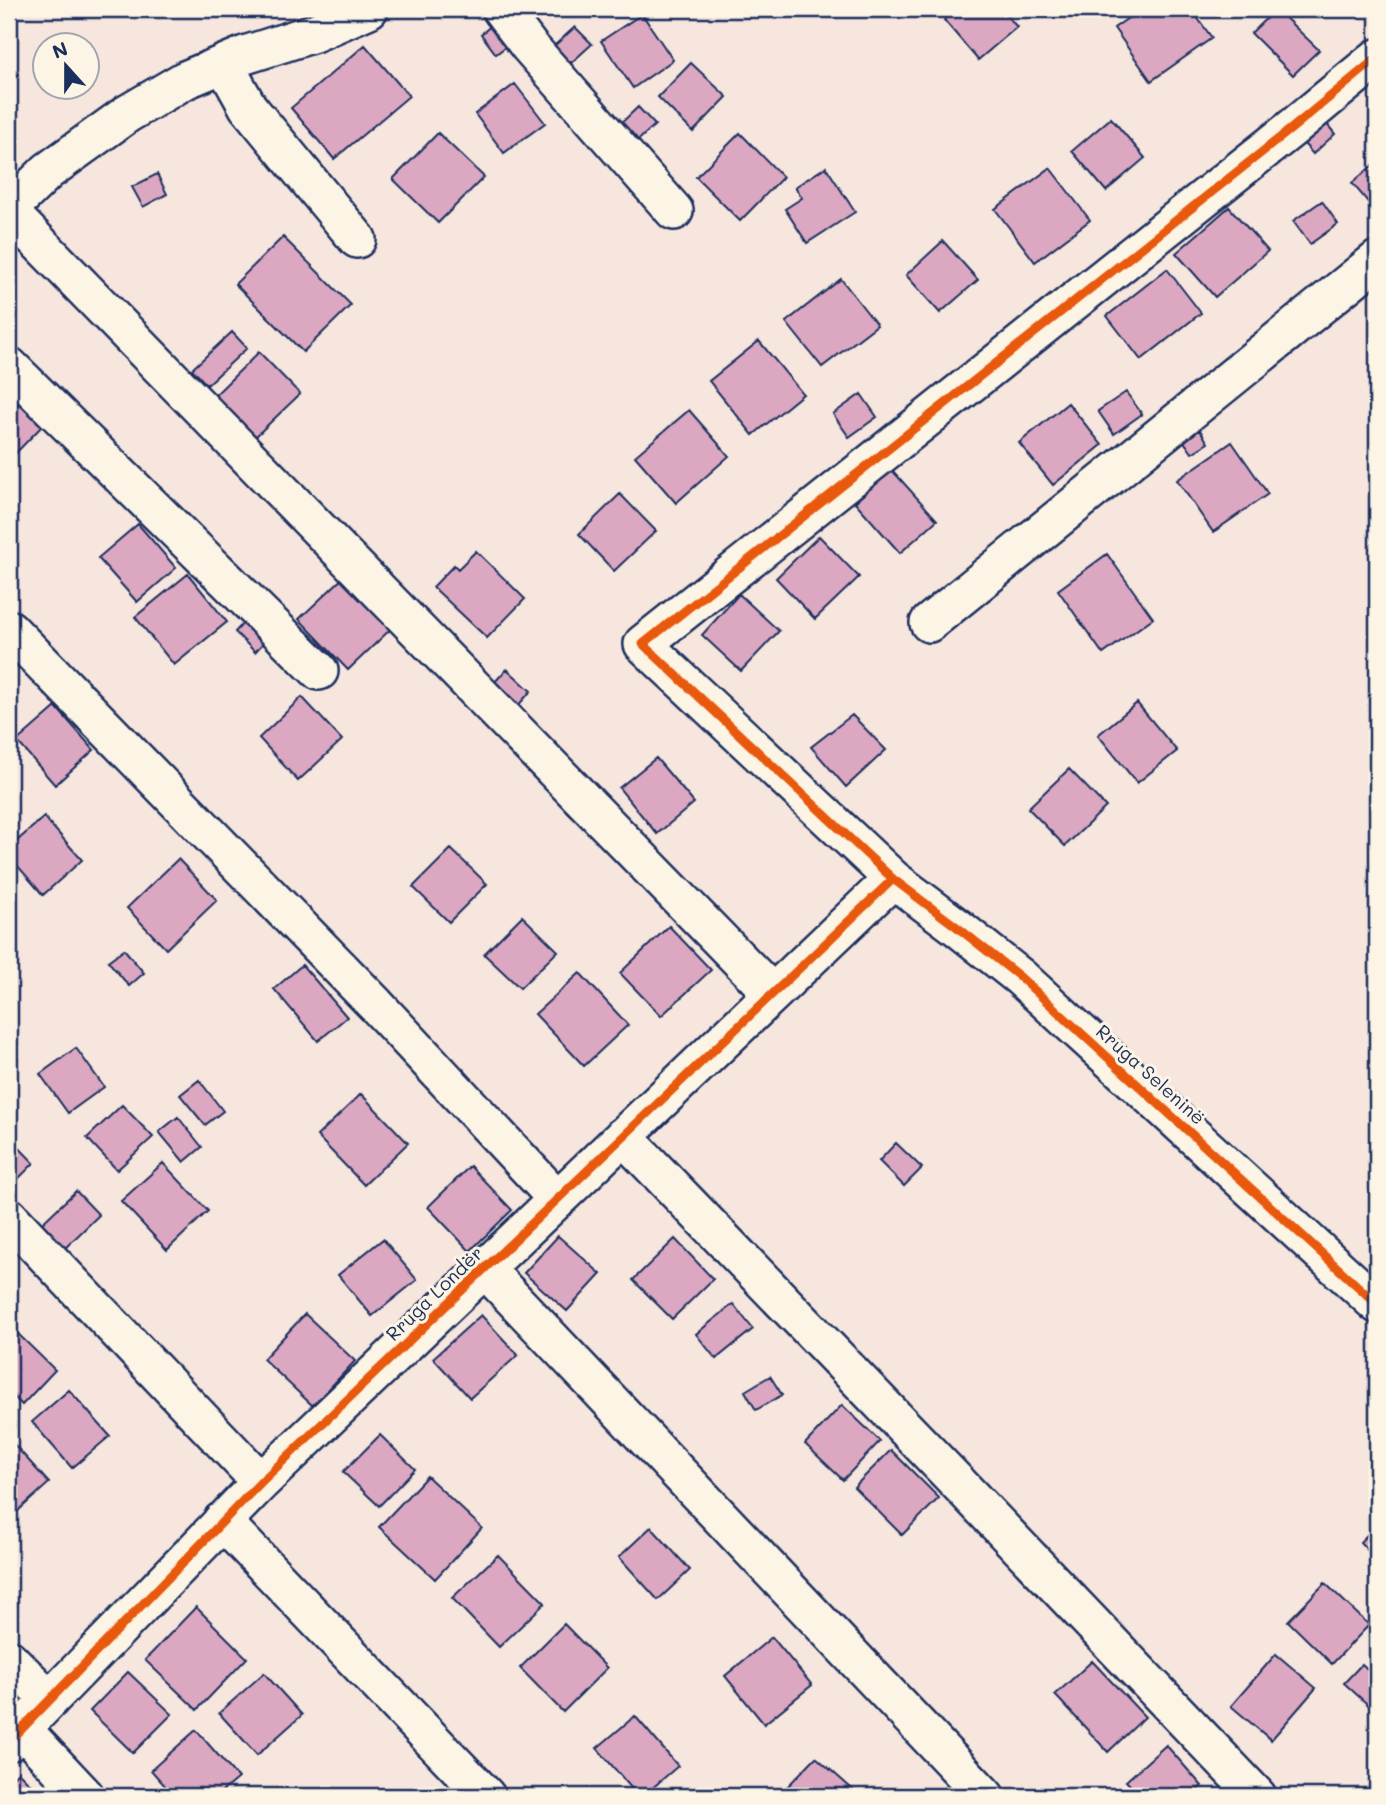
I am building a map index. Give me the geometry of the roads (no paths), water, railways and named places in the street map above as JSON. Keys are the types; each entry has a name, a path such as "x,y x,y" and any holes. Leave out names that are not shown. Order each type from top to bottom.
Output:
{"street":[{"path":"369,9 314,33 245,55 186,80 127,114 48,171 9,210 772,993"},
{"path":"501,9 529,46 674,211"},
{"name":"Rruga Seleninë","path":"1377,58 643,644 893,879 1020,977 1377,1304"},
{"path":"224,64 248,107 356,239"},
{"path":"929,623 1377,260"},
{"path":"9,366 319,671"},
{"path":"9,629 376,1005 557,1199"},
{"name":"Rruga Londër","path":"15,1735 261,1482 893,879"},
{"path":"623,1136 1257,1796"},
{"path":"9,1217 261,1482"},
{"path":"485,1269 985,1796"},
{"path":"222,1521 486,1796"},
{"path":"9,1659 50,1700"},
{"path":"15,1735 85,1796"}]}
